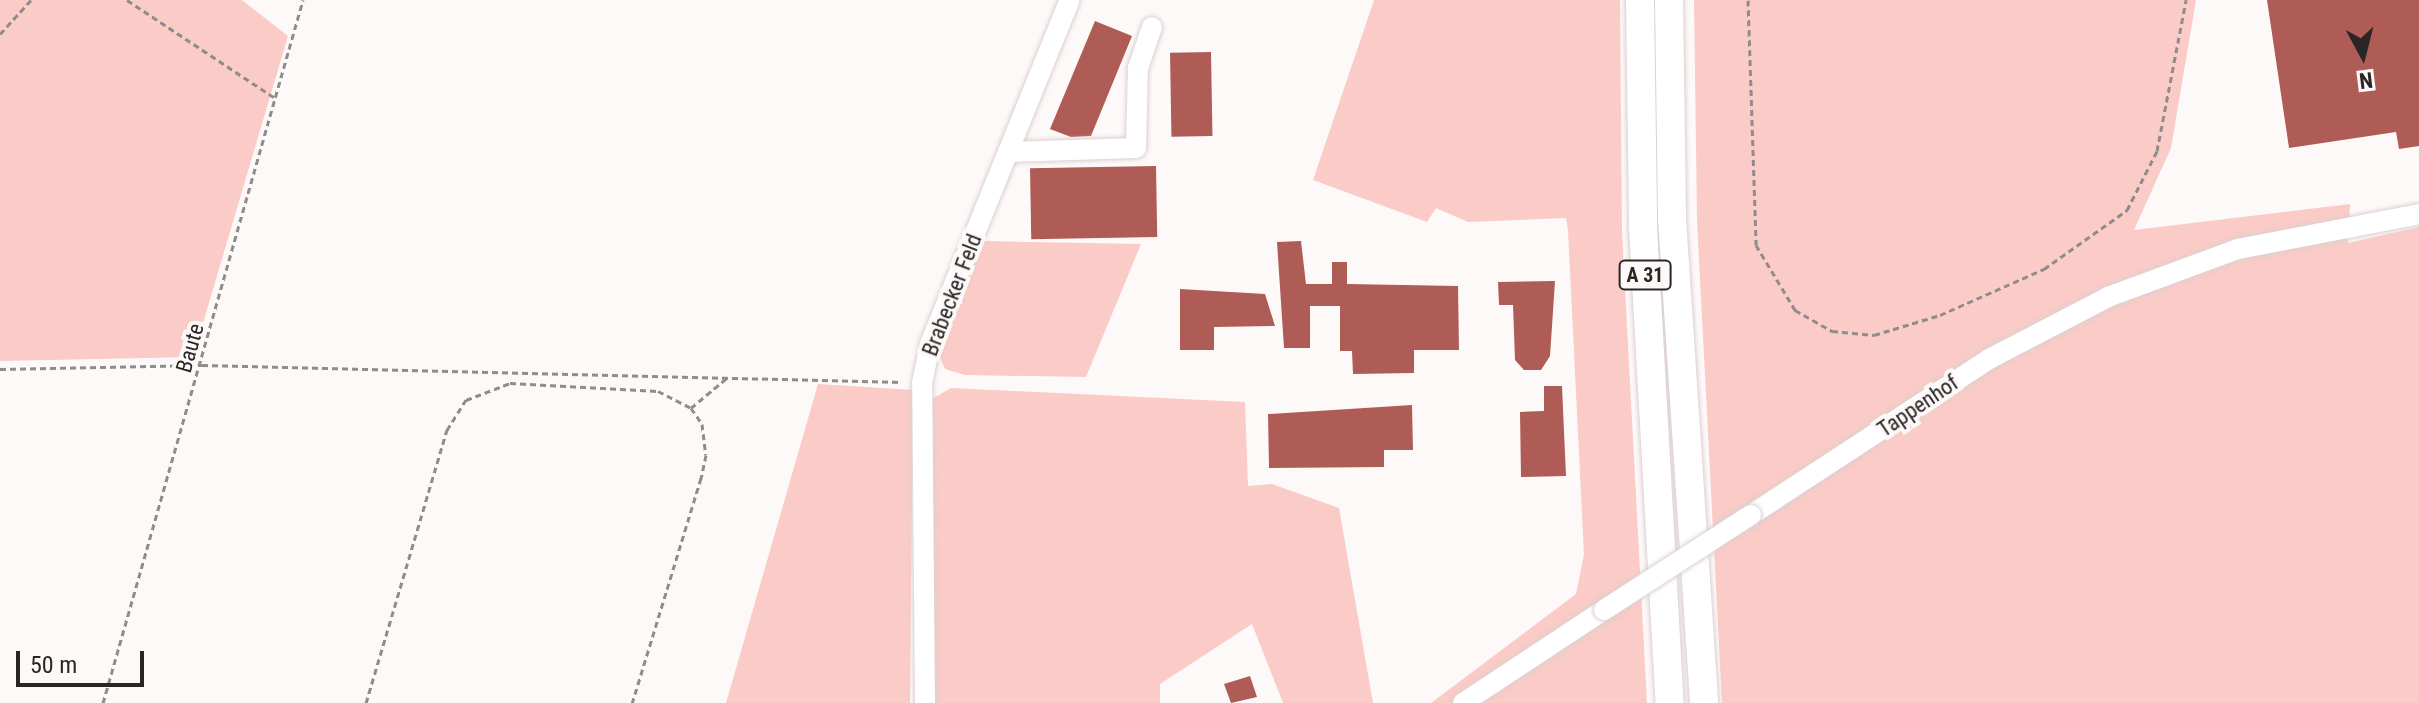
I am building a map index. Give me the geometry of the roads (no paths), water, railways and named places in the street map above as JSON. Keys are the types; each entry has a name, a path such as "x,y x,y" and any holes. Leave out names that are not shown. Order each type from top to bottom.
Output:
{"highway":[{"name":"A 31","path":"1640,0 1643,227 1670,703"},
{"name":"A 31","path":"1669,0 1672,219 1704,703"}],"street":[{"name":"Brabecker Feld","path":"925,703 922,383 930,344 1070,0"},
{"path":"1008,152 1136,148 1138,68 1152,27"},
{"name":"Tappenhof","path":"1463,703 1989,359 2108,297 2238,249 2419,214"}]}
